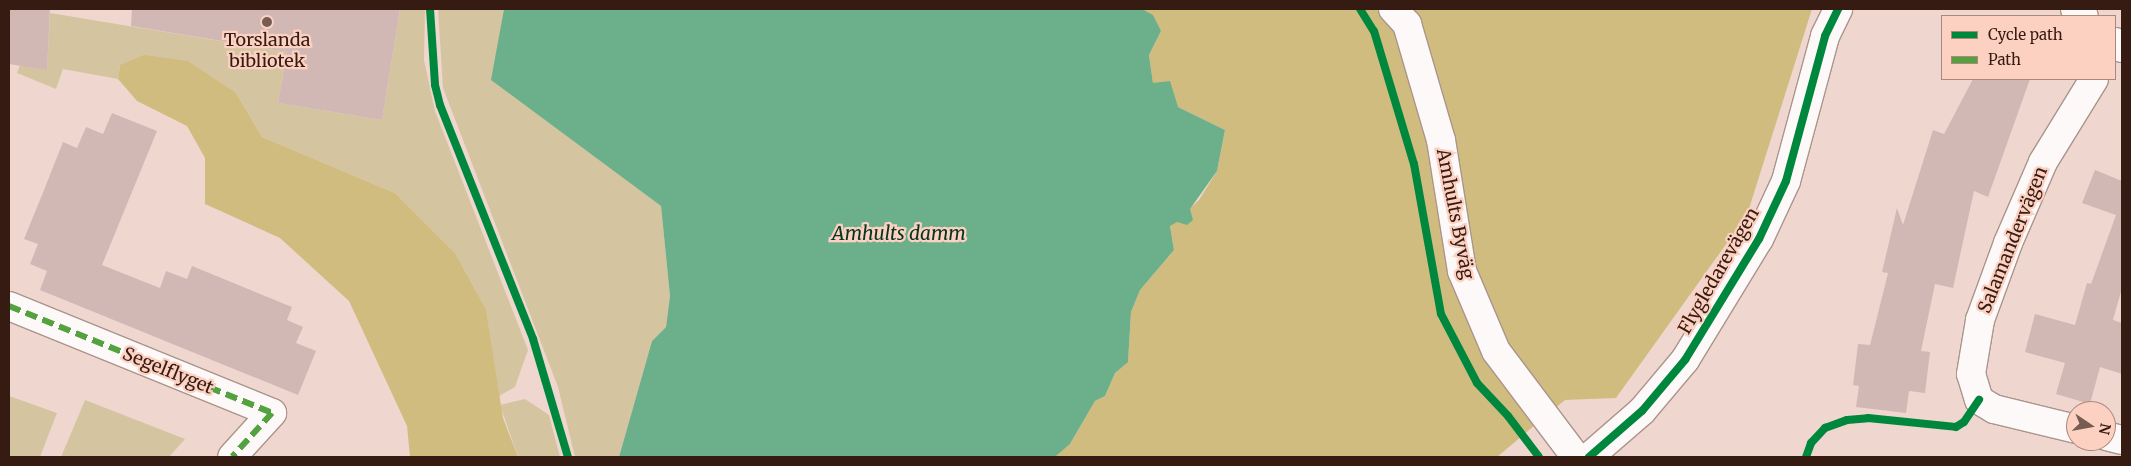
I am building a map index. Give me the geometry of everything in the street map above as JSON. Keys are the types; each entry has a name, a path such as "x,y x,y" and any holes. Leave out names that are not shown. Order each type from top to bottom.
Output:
{"street":[{"name":"Amhults Byväg","path":"1393,9 1407,24 1441,140 1462,271 1496,352 1576,457"},
{"name":"Flygledarevägen","path":"1589,457 1642,411 1685,360 1759,239 1786,181 1825,36 1838,9"},
{"name":"Salamandervägen","path":"2066,427 1994,409 1979,400 1971,374 1980,320 2008,243 2043,162 2093,80"},
{"name":"Segelflyget","path":"9,306 272,413 232,457"}],"shaded area":[{"path":"400,9 425,9 424,60 435,111 528,350 515,387 499,396 486,309 455,253 395,193 262,137 236,93 120,65 118,79 63,69 56,89 17,73 20,65 47,69 50,13 287,52 278,103 382,120"},
{"path":"438,9 504,9 492,80 661,206 670,296 666,327 652,341 619,457 575,457 558,387 443,88"},
{"path":"1142,9 1812,9 1747,215 1616,398 1565,400 1497,457 1055,457 1070,444 1095,401 1105,396 1115,373 1128,361 1131,312 1140,290 1174,250 1170,226 1199,200 1217,171 1225,130 1178,107 1153,83 1149,55 1161,31"},
{"path":"144,55 188,61 236,93 262,137 395,193 455,253 486,309 503,418 518,457 410,457 407,426 349,301 280,238 205,204 205,158 187,126 137,101 118,79 120,65"},
{"path":"9,396 57,413 40,457 9,457"},
{"path":"525,399 549,415 560,457 518,457 500,405"},
{"path":"85,400 185,439 169,457 61,457"}],"water":[{"name":"Amhults damm","path":"504,9 1142,9 1153,15 1161,31 1149,55 1153,83 1170,81 1178,107 1225,130 1217,171 1190,209 1193,220 1187,225 1177,222 1170,226 1174,250 1140,290 1131,312 1128,362 1115,373 1105,396 1095,401 1070,444 1055,457 619,457 652,341 666,327 670,296 661,206 491,80"}],"building":[{"path":"9,9 50,9 47,70 9,64"},
{"path":"132,9 400,9 382,120 278,103 287,52 131,26"},
{"path":"1972,80 2030,80 1988,197 1974,191 1953,288 1935,284 1921,351 1930,352 1925,393 1909,391 1906,413 1856,407 1859,386 1853,385 1858,344 1870,345 1888,273 1882,272 1897,208 1903,225 1933,130 1944,134"},
{"path":"112,113 157,131 102,265 160,288 166,271 187,279 192,266 292,307 287,320 303,327 296,343 316,351 298,395 40,290 47,271 30,264 38,244 24,239 63,142 77,148 86,127 103,134"},
{"path":"2095,170 2122,181 2122,288 2113,320 2122,323 2122,374 2100,367 2091,401 2080,401 2056,394 2065,363 2025,352 2035,314 2075,325 2087,283 2091,284 2116,215 2082,203"}],"marked path":[{"path":"9,306 272,413 232,457"}],"cycle path":[{"path":"430,9 435,85 440,105 533,339 568,457"},
{"path":"1360,9 1374,31 1414,164 1441,314 1477,383 1508,416 1539,457"},
{"path":"1589,457 1642,411 1685,360 1759,239 1786,181 1825,36 1838,9"},
{"path":"1806,457 1811,443 1825,428 1847,420 1868,418 1956,427 1964,422 1979,400"}],"place":[{"name":"Torslanda bibliotek","path":"267,22"}]}
